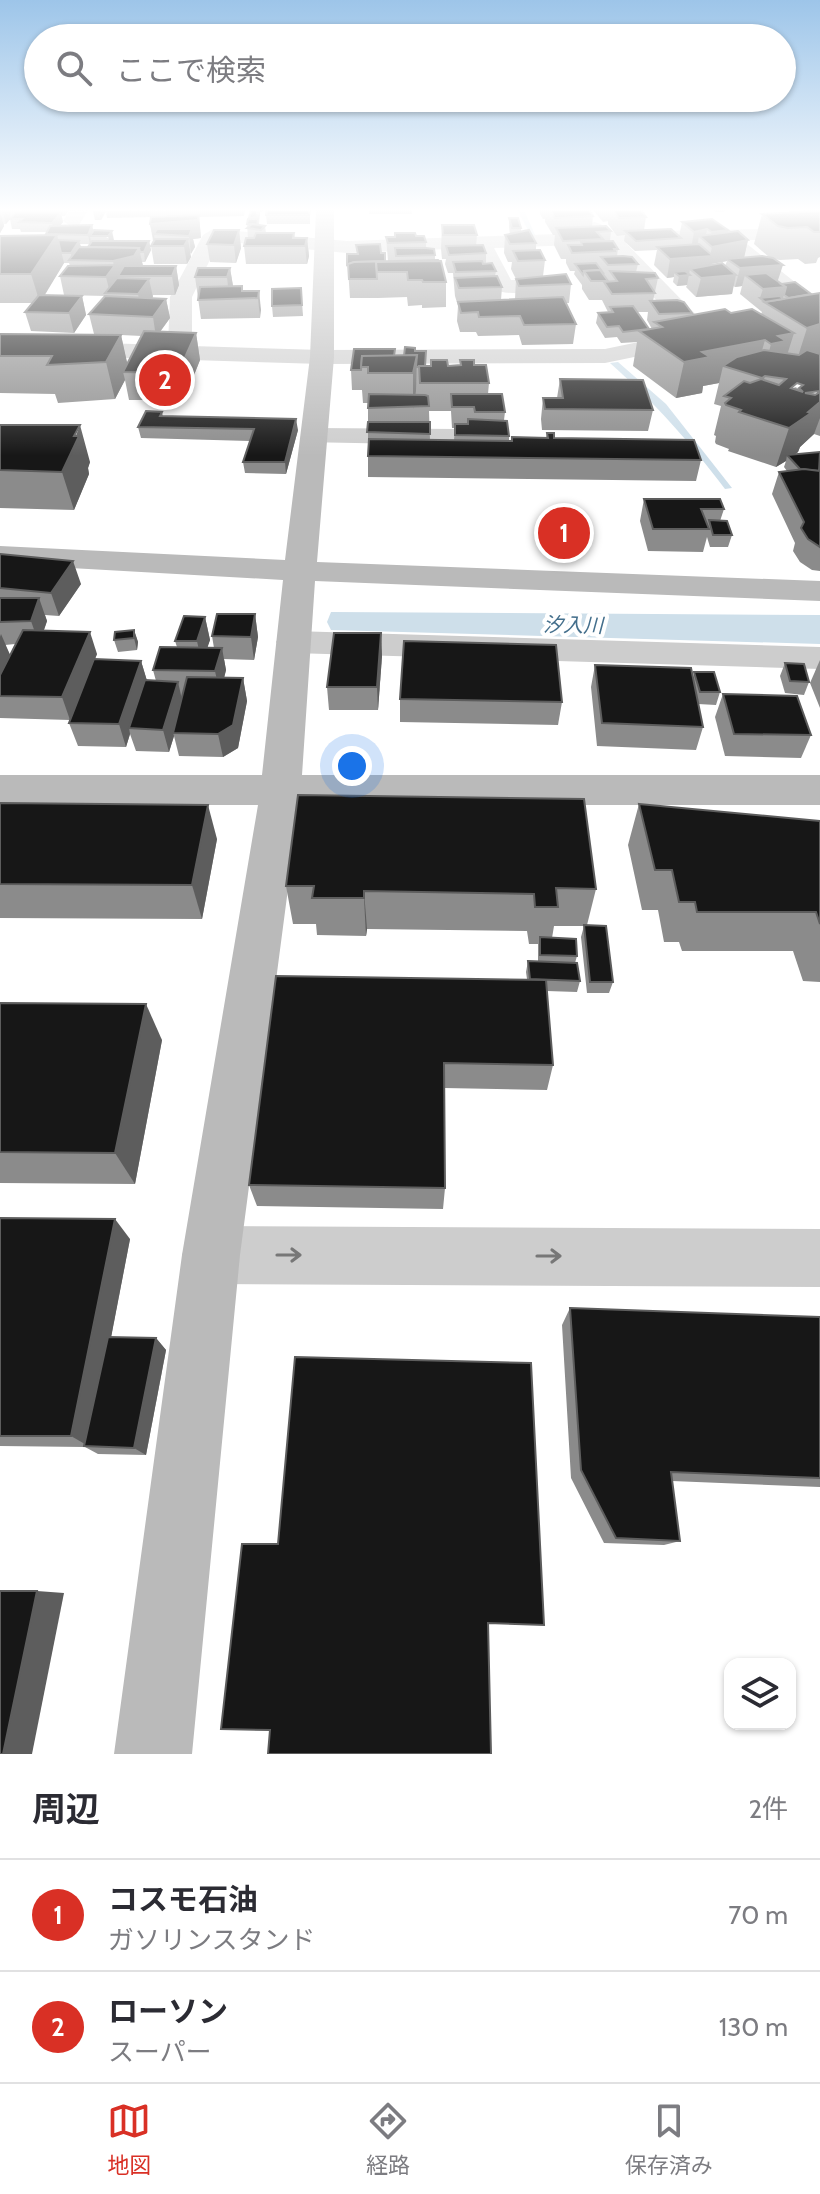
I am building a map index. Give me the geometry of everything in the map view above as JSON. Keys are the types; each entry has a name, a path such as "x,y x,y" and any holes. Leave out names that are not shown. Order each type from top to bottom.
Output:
{"street":[{"path":"180,353 184,292"},
{"path":"153,1754 211,1255 281,789 322,357 324,292"},
{"path":"662,292 704,336"},
{"path":"790,318 819,312 791,292"},
{"path":"0,347 322,357 605,356 733,330"},
{"path":"314,436 457,437"},
{"path":"0,555 302,571 820,591"},
{"path":"293,642 820,658"},
{"path":"0,790 820,790"},
{"path":"211,1255 820,1258"}],"water":[{"path":"618,362 666,404 732,488 725,489 671,423 610,363"},
{"name":"汐入川","path":"331,612 820,615 820,644 331,630 327,622"}],"building":[{"path":"106,292 140,292 138,294"},
{"path":"199,292 259,292 258,298 198,300"},
{"path":"272,292 301,292 302,305 272,306"},
{"path":"611,292 655,293 612,294"},
{"path":"785,292 811,294 789,298 784,295"},
{"path":"820,293 820,324 807,328 764,302"},
{"path":"39,295 82,296 69,313 25,312"},
{"path":"105,296 166,299 153,317 89,314"},
{"path":"780,296 783,299 765,302 760,298"},
{"path":"563,297 576,324 524,325 520,316 479,317 478,312 461,313 458,302"},
{"path":"650,301 684,302 692,313 659,314"},
{"path":"633,306 649,329 623,332 619,326 607,327 598,313 613,312 610,307"},
{"path":"725,309 731,313 752,309 794,333 778,336 786,341 771,344 765,340 702,352 710,357 684,362 639,331 662,327 654,322"},
{"path":"144,331 196,333 178,373 123,372"},
{"path":"0,334 121,335 106,362 47,365 52,356 0,356"},
{"path":"405,347 426,351 425,366 416,367 417,355 404,356"},
{"path":"354,349 395,349 394,356 362,356 361,370 351,370"},
{"path":"764,350 799,355 807,350 820,354 820,391 805,393 815,395 820,392 820,402 808,412 811,413 789,428 726,405 731,398 724,396 744,381 750,383 761,379 779,385 786,379 762,378 723,366 737,357","holes":["797,383 803,385 799,388 803,392 791,388"]},
{"path":"417,355 413,373 368,373 368,367 361,367 362,356"},
{"path":"431,360 447,360 448,366 461,365 460,360 474,360 474,365 486,365 489,383 420,383 419,366 431,366"},
{"path":"560,379 643,380 653,410 545,409 543,398 563,398"},
{"path":"369,394 425,395 428,396 429,406 368,408"},
{"path":"451,394 502,394 505,412 475,412 474,407 452,407"},
{"path":"146,411 162,412 160,416 296,419 285,462 243,462 254,429 138,427"},
{"path":"468,419 507,421 509,436 455,435 455,424 468,424"},
{"path":"368,422 430,422 430,434 367,432"},
{"path":"0,425 80,425 74,436 79,436 62,472 0,470"},
{"path":"547,433 554,433 554,438 694,440 701,460 368,456 369,439 512,441 512,437 548,438"},
{"path":"820,452 819,471 800,469 787,455"},
{"path":"820,471 820,547 808,539 801,528 804,522 779,472"},
{"path":"644,499 720,499 724,509 701,509 709,529 653,529"},
{"path":"709,520 727,521 732,535 713,535"},
{"path":"0,554 73,561 51,593 0,588"},
{"path":"0,598 39,598 31,621 0,622"},
{"path":"217,614 255,614 251,637 212,636"},
{"path":"184,616 205,617 197,641 175,641"},
{"path":"23,630 90,632 62,697 0,696 0,675"},
{"path":"134,630 134,638 114,640 115,632"},
{"path":"334,633 381,633 377,687 327,687"},
{"path":"404,641 556,645 562,702 400,699"},
{"path":"160,647 222,648 215,671 153,670"},
{"path":"94,659 141,661 119,724 69,723"},
{"path":"785,663 804,664 809,682 790,681"},
{"path":"595,665 691,668 703,727 602,723"},
{"path":"694,672 714,672 720,692 700,692"},
{"path":"187,677 243,678 233,725 218,734 173,733"},
{"path":"145,680 178,682 163,730 129,728"},
{"path":"723,694 797,696 811,735 734,734"},
{"path":"298,795 584,799 596,889 556,888 558,907 535,907 534,894 364,891 364,898 312,898 314,886 286,886"},
{"path":"0,803 208,805 192,885 0,884"},
{"path":"639,804 820,821 820,924 816,912 697,912 695,902 679,902 672,870 655,870"},
{"path":"584,925 606,926 613,982 590,982"},
{"path":"540,937 576,939 577,956 540,955"},
{"path":"528,961 577,963 580,981 530,979"},
{"path":"276,976 546,980 553,1065 444,1063 445,1188 249,1185"},
{"path":"0,1003 146,1004 115,1153 0,1152"},
{"path":"0,1218 115,1219 71,1436 0,1436"},
{"path":"570,1308 820,1317 820,1478 671,1472 680,1541 616,1538 581,1470"},
{"path":"108,1337 156,1338 134,1448 84,1446"},
{"path":"295,1357 531,1363 544,1625 488,1623 491,1754 268,1754 270,1730 221,1729 242,1544 278,1544"},
{"path":"0,1591 37,1591 3,1754 0,1754"}],"place":[{"name":"ローソン","path":"165,380"},
{"name":"コスモ石油","path":"564,533"}]}
